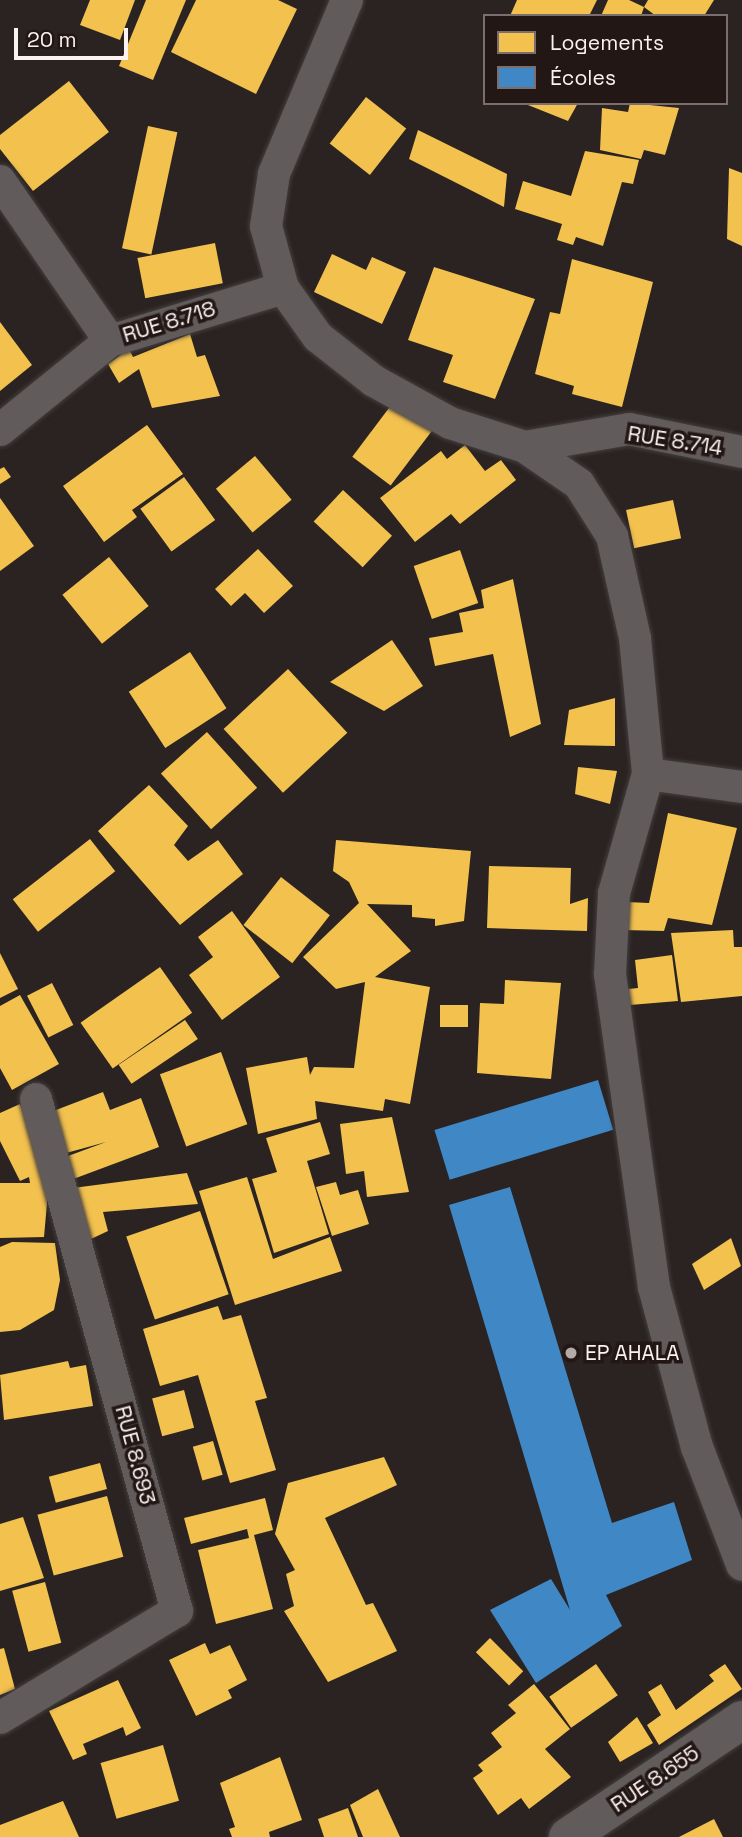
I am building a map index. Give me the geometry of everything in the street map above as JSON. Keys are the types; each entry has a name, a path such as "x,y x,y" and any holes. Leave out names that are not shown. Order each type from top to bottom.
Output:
{"street":[{"path":"347,0 274,174 266,226 283,288 318,337 374,381 450,423 525,447 579,484 612,536 635,638 649,774 614,892 610,974 654,1287 697,1447 742,1565"},
{"path":"0,181 110,341"},
{"name":"RUE 8.718","path":"0,430 110,341 283,288"},
{"name":"RUE 8.714","path":"525,447 629,429 742,453"},
{"path":"649,774 742,787"},
{"name":"RUE 8.693","path":"0,1718 177,1611 36,1099"},
{"name":"RUE 8.655","path":"568,1837 742,1720"}],"building: Logements":[{"path":"90,0 135,0 120,40 80,25"},
{"path":"146,0 186,0 153,80 119,66"},
{"path":"196,0 278,0 297,9 256,94 171,52"},
{"path":"517,0 597,0 590,14 511,14"},
{"path":"608,0 629,0 644,7 642,14 602,14"},
{"path":"648,0 714,0 705,14 653,14 644,7"},
{"path":"69,81 109,132 33,191 0,149 0,135"},
{"path":"366,97 406,128 370,175 330,143"},
{"path":"528,105 577,105 568,121"},
{"path":"630,105 679,108 665,155 644,150 641,159 600,150 602,108 628,112"},
{"path":"148,126 177,132 151,255 122,248"},
{"path":"418,130 507,174 504,207 409,159"},
{"path":"585,151 639,160 633,184 622,182 603,246 576,237 573,245 557,240 562,224 515,209 523,181 571,196"},
{"path":"729,168 742,173 742,246 727,239"},
{"path":"215,243 223,283 145,298 137,258"},
{"path":"332,254 366,270 372,257 406,272 382,324 314,292"},
{"path":"572,259 653,282 622,407 572,394 574,386 535,374 550,312 560,314"},
{"path":"434,267 535,299 495,399 443,382 453,355 408,340"},
{"path":"0,322 32,365 0,391"},
{"path":"190,334 197,357 205,355 220,396 152,408 139,369 119,383 108,364 129,349 133,357"},
{"path":"395,400 433,429 391,486 352,457"},
{"path":"147,425 183,474 132,510 137,517 104,542 63,486"},
{"path":"465,445 485,471 501,460 516,480 460,524 451,514 415,542 380,498 441,451 447,459"},
{"path":"255,456 292,500 253,532 216,489"},
{"path":"4,467 11,477 0,484 0,469"},
{"path":"184,477 215,520 171,552 140,509"},
{"path":"343,490 392,536 363,567 314,521"},
{"path":"0,498 34,546 0,571"},
{"path":"673,500 681,538 634,548 626,510"},
{"path":"258,549 293,586 264,613 245,593 231,606 215,589"},
{"path":"460,550 478,603 432,619 414,566"},
{"path":"109,557 149,606 102,644 62,595"},
{"path":"513,579 541,724 510,737 493,654 435,666 429,638 463,632 459,613 484,608 481,590"},
{"path":"392,640 423,686 384,711 330,682"},
{"path":"190,652 226,708 165,748 129,692"},
{"path":"288,669 347,733 283,793 224,729"},
{"path":"615,698 615,746 564,745 569,710"},
{"path":"207,732 257,788 211,829 161,773"},
{"path":"578,767 617,771 610,804 575,794"},
{"path":"149,785 188,826 174,845 188,861 218,840 243,874 180,925 98,831"},
{"path":"668,813 737,828 712,925 668,918 664,931 623,930 626,902 649,903"},
{"path":"90,839 115,871 38,932 13,899"},
{"path":"336,840 471,851 464,921 435,926 435,919 412,917 412,905 367,904 411,951 375,977 430,987 410,1104 385,1099 383,1111 315,1101 317,1119 258,1134 246,1068 307,1057 310,1075 314,1067 354,1068 365,982 336,989 303,957 359,903 349,882 333,871"},
{"path":"489,866 571,868 570,904 588,898 587,931 487,928"},
{"path":"281,877 330,915 292,963 243,925"},
{"path":"232,911 280,977 222,1020 189,975 213,957 198,937"},
{"path":"733,930 734,947 742,947 742,996 681,1002 671,933"},
{"path":"0,953 18,989 0,998"},
{"path":"672,955 678,1001 630,1005 628,989 638,988 635,960"},
{"path":"160,967 192,1013 113,1069 81,1023"},
{"path":"505,980 561,983 551,1079 477,1073 480,1003 504,1004"},
{"path":"52,983 73,1025 48,1038 27,996"},
{"path":"20,995 59,1064 12,1090 0,1068 0,1006"},
{"path":"440,1005 468,1005 468,1027 440,1027"},
{"path":"185,1020 198,1039 132,1084 119,1065"},
{"path":"221,1052 247,1124 186,1147 160,1074"},
{"path":"103,1092 110,1110 141,1098 159,1147 68,1181 60,1159 106,1142 59,1155 43,1115"},
{"path":"20,1104 50,1170 44,1237 0,1238 0,1183 30,1183 29,1177 20,1181 0,1141 0,1113"},
{"path":"392,1117 409,1192 367,1197 364,1171 346,1174 340,1124"},
{"path":"320,1122 330,1154 307,1161 329,1234 274,1253 252,1179 277,1172 266,1138"},
{"path":"187,1173 198,1204 103,1212 108,1231 91,1239 73,1188"},
{"path":"247,1177 273,1259 330,1237 342,1271 235,1305 199,1191"},
{"path":"336,1182 340,1195 358,1190 369,1224 332,1236 316,1187"},
{"path":"200,1211 229,1294 155,1320 126,1236"},
{"path":"731,1238 741,1266 704,1290 692,1264"},
{"path":"12,1242 55,1243 60,1280 54,1310 20,1330 0,1332 0,1247"},
{"path":"218,1306 223,1320 241,1315 267,1398 255,1401 276,1470 230,1483 198,1375 160,1386 143,1329"},
{"path":"68,1361 70,1368 86,1365 93,1406 4,1420 0,1375"},
{"path":"184,1390 194,1428 162,1436 152,1399"},
{"path":"213,1441 223,1475 202,1480 193,1447"},
{"path":"384,1457 397,1485 325,1518 366,1605 373,1603 397,1651 328,1682 284,1611 294,1606 286,1574 295,1570 275,1534 288,1483"},
{"path":"100,1463 107,1489 56,1503 49,1477"},
{"path":"107,1496 123,1557 54,1575 37,1515"},
{"path":"265,1498 273,1530 254,1535 273,1609 216,1624 198,1550 249,1538 247,1529 191,1544 184,1518"},
{"path":"23,1517 44,1578 0,1591 0,1524"},
{"path":"45,1582 61,1643 28,1652 12,1591"},
{"path":"490,1638 523,1671 509,1685 476,1652"},
{"path":"205,1643 210,1654 230,1645 247,1680 228,1690 232,1698 196,1716 169,1660"},
{"path":"4,1648 15,1689 0,1695 0,1649"},
{"path":"596,1664 618,1695 571,1728 549,1697"},
{"path":"725,1664 742,1689 659,1745 647,1725 661,1715 648,1692 661,1684 676,1710 714,1681 709,1675"},
{"path":"118,1680 141,1728 126,1736 123,1727 83,1744 87,1754 73,1760 49,1711"},
{"path":"534,1684 570,1729 545,1749 571,1777 529,1809 521,1798 498,1815 473,1778 483,1771 478,1765 502,1747 491,1733 516,1713 508,1705"},
{"path":"637,1717 653,1743 620,1762 608,1742"},
{"path":"163,1745 179,1801 117,1819 101,1763"},
{"path":"280,1757 302,1820 269,1832 270,1837 232,1837 229,1829 235,1827 220,1783"},
{"path":"378,1789 400,1837 363,1837 350,1805"},
{"path":"63,1801 79,1837 0,1837 0,1825"},
{"path":"348,1808 358,1837 324,1837 318,1819"},
{"path":"714,1819 723,1837 679,1837"}],"building: Écoles":[{"path":"598,1080 613,1130 450,1180 434,1130"},
{"path":"510,1187 612,1523 674,1502 692,1560 606,1595 622,1626 536,1683 490,1610 551,1579 570,1610 449,1205"}],"place":[{"name":"EP AHALA","path":"571,1353"}]}
